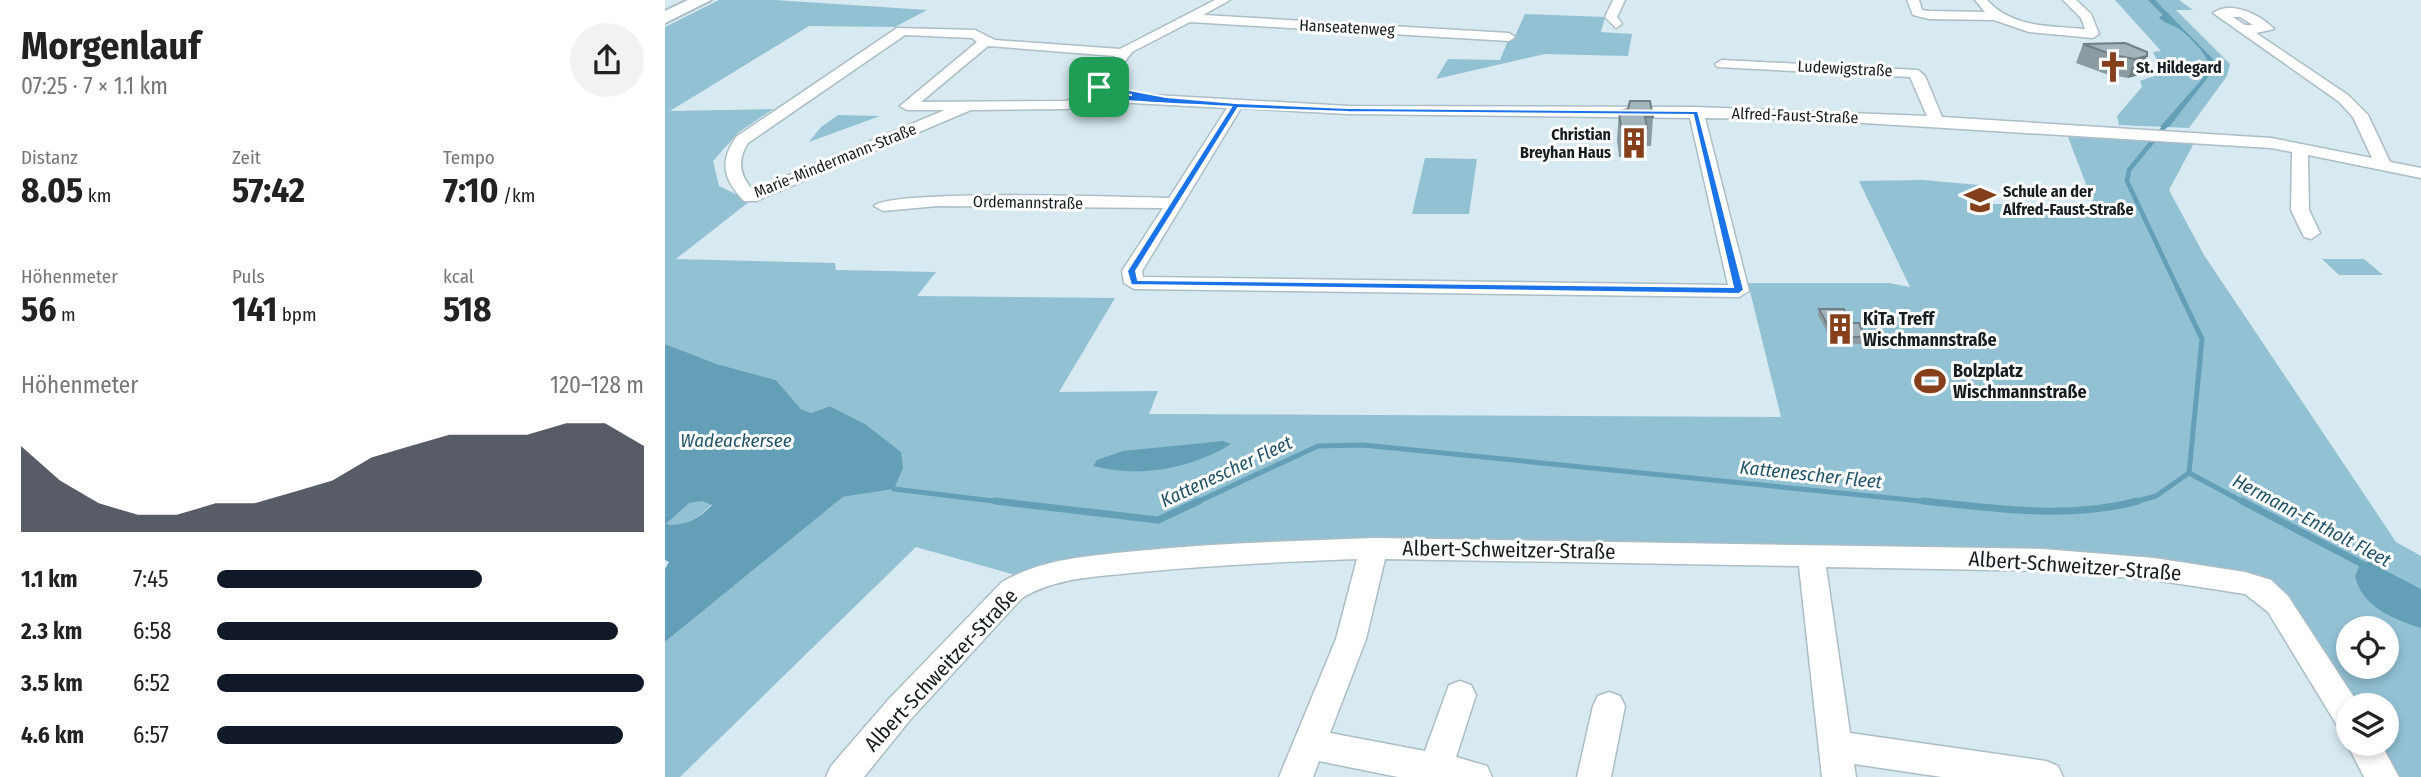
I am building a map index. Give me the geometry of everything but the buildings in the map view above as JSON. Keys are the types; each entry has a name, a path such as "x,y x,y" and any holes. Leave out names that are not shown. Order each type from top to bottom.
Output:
{"highway":[{"path":"665,7 680,0"},
{"path":"665,18 702,0"}],"street":[{"path":"969,106 907,106 985,42 1119,58 1185,18 1224,0"},
{"path":"1616,24 1611,17 1619,0"},
{"path":"1913,0 1917,12 1930,15 1995,16 2029,28 2093,34 2087,17 2069,0"},
{"path":"1981,0 1995,16"},
{"name":"Hanseatenweg","path":"1185,18 1509,37"},
{"path":"2243,29 2331,88 2357,111 2382,163"},
{"name":"Marie-Mindermann-Straße","path":"985,42 975,34 902,31 742,139 730,159 732,176 750,197 969,106 1067,105 1107,92"},
{"path":"1107,92 1119,58"},
{"name":"Ludewigstraße","path":"1722,64 1913,73 1918,76 1936,121"},
{"name":"Alfred-Faust-Straße","path":"1107,92 1236,105 1401,111 1696,112 1936,121 2173,135 2300,147 2421,173"},
{"path":"1236,105 1132,271 1134,283 1739,290 1696,112"},
{"path":"2300,147 2300,209 2311,233"},
{"name":"Ordemannstraße","path":"883,206 937,201 1173,204"},
{"path":"1296,777 1351,639 1374,548"},
{"name":"Albert-Schweitzer-Straße","path":"843,777 899,710 1011,590 1034,577 1070,569 1203,555 1374,548 1811,554 2043,560 2154,569 2261,588"},
{"path":"1811,554 1839,761 2046,777"},
{"path":"2261,588 2278,604 2336,696"},
{"path":"1434,773 1461,695"},
{"path":"1594,777 1609,706"},
{"path":"1311,744 1434,773 1475,777"},
{"path":"2370,756 2382,777"}],"shaded area":[{"path":"719,0 775,0 927,10 895,27 809,26 670,111 773,109 739,132 713,161 719,186 750,201 676,259 835,263 836,270 936,272 917,296 1115,298 1059,392 1158,391 1149,414 1781,417 1748,283 1889,283 1910,287 1859,181 1923,180 1979,185 1992,204 2023,204 2029,212 2099,218 2068,137 2194,143 2169,190 2204,255 2396,542 2421,556 2421,777 2397,777 2385,756 2399,756 2399,693 2350,693 2340,679 2399,679 2399,616 2336,616 2336,674 2250,579 1373,541 1022,577 916,547 680,777 665,777 665,642 843,497 894,489 865,424 830,406 811,413 801,409 776,380 717,364 665,344 665,27"},
{"path":"2115,0 2179,0 2193,10 2176,10 2230,64 2227,76 2189,128 2119,125 2117,116 2142,87 2140,81 2163,73 2153,52 2161,51"},
{"path":"1525,14 1605,17 1601,32 1632,34 1628,56 1545,54 1436,79 1448,59 1500,60 1509,38 1515,36"},
{"path":"838,115 880,116 809,142 821,127"},
{"path":"1425,158 1477,159 1469,214 1412,214"},
{"path":"2322,259 2364,259 2383,275 2339,275"},
{"path":"702,501 712,504 697,517 685,523 666,524 689,502"}],"water":[{"path":"2148,0 2155,0 2213,59 2216,67 2169,127 2160,127 2202,79 2210,65 2195,43 2179,29 2161,19 2159,17 2163,15"},
{"name":"Wadeackersee","path":"665,344 717,364 776,380 801,409 811,413 830,406 865,424 901,452 903,468 894,489 843,497 665,642 665,569 669,562 665,560","holes":["702,501 712,505 691,520 666,524 689,503"]},
{"path":"1223,441 1231,444 1199,460 1164,469 1128,471 1093,466 1097,460 1123,451"},
{"path":"2369,562 2421,589 2421,628 2399,620 2399,616 2390,616 2364,596 2355,576 2361,563"}],"waterway":[{"name":"Kattenescher Fleet","path":"2165,127 2169,122"},
{"name":"Kattenescher Fleet","path":"2166,125 2129,170 2127,181 2179,291"},
{"name":"Kattenescher Fleet","path":"2178,289 2202,339 2189,473"},
{"name":"Kattenescher Fleet","path":"1195,503 1318,446 1363,445 1941,503"},
{"name":"Kattenescher Fleet","path":"2131,503 2156,496 2189,473"},
{"name":"Hermann-Entholt Fleet","path":"2189,473 2245,503"},
{"name":"Kattenescher Fleet","path":"894,489 1010,503"},
{"name":"Kattenescher Fleet","path":"995,501 1158,520 1199,501"},
{"name":"Kattenescher Fleet","path":"1923,501 2031,511 2085,510 2138,501"},
{"name":"Hermann-Entholt Fleet","path":"2242,501 2366,566"}],"place":[{"name":"St. Hildegard","path":"2113,67"},
{"name":"Christian Breyhan Haus","path":"1634,143"},
{"name":"Schule an der Alfred-Faust-Straße","path":"1980,200"},
{"name":"KiTa Treff Wischmannstraße","path":"1840,329"},
{"name":"Bolzplatz Wischmannstraße","path":"1930,381"}],"route":[{"path":"1099,87 1090,92 1090,95 1098,98 1126,97 1236,105 1348,110 1696,112 1739,290 1134,283 1132,271 1236,105 1166,99 1122,91 1122,88 1117,86 1099,87"}]}
